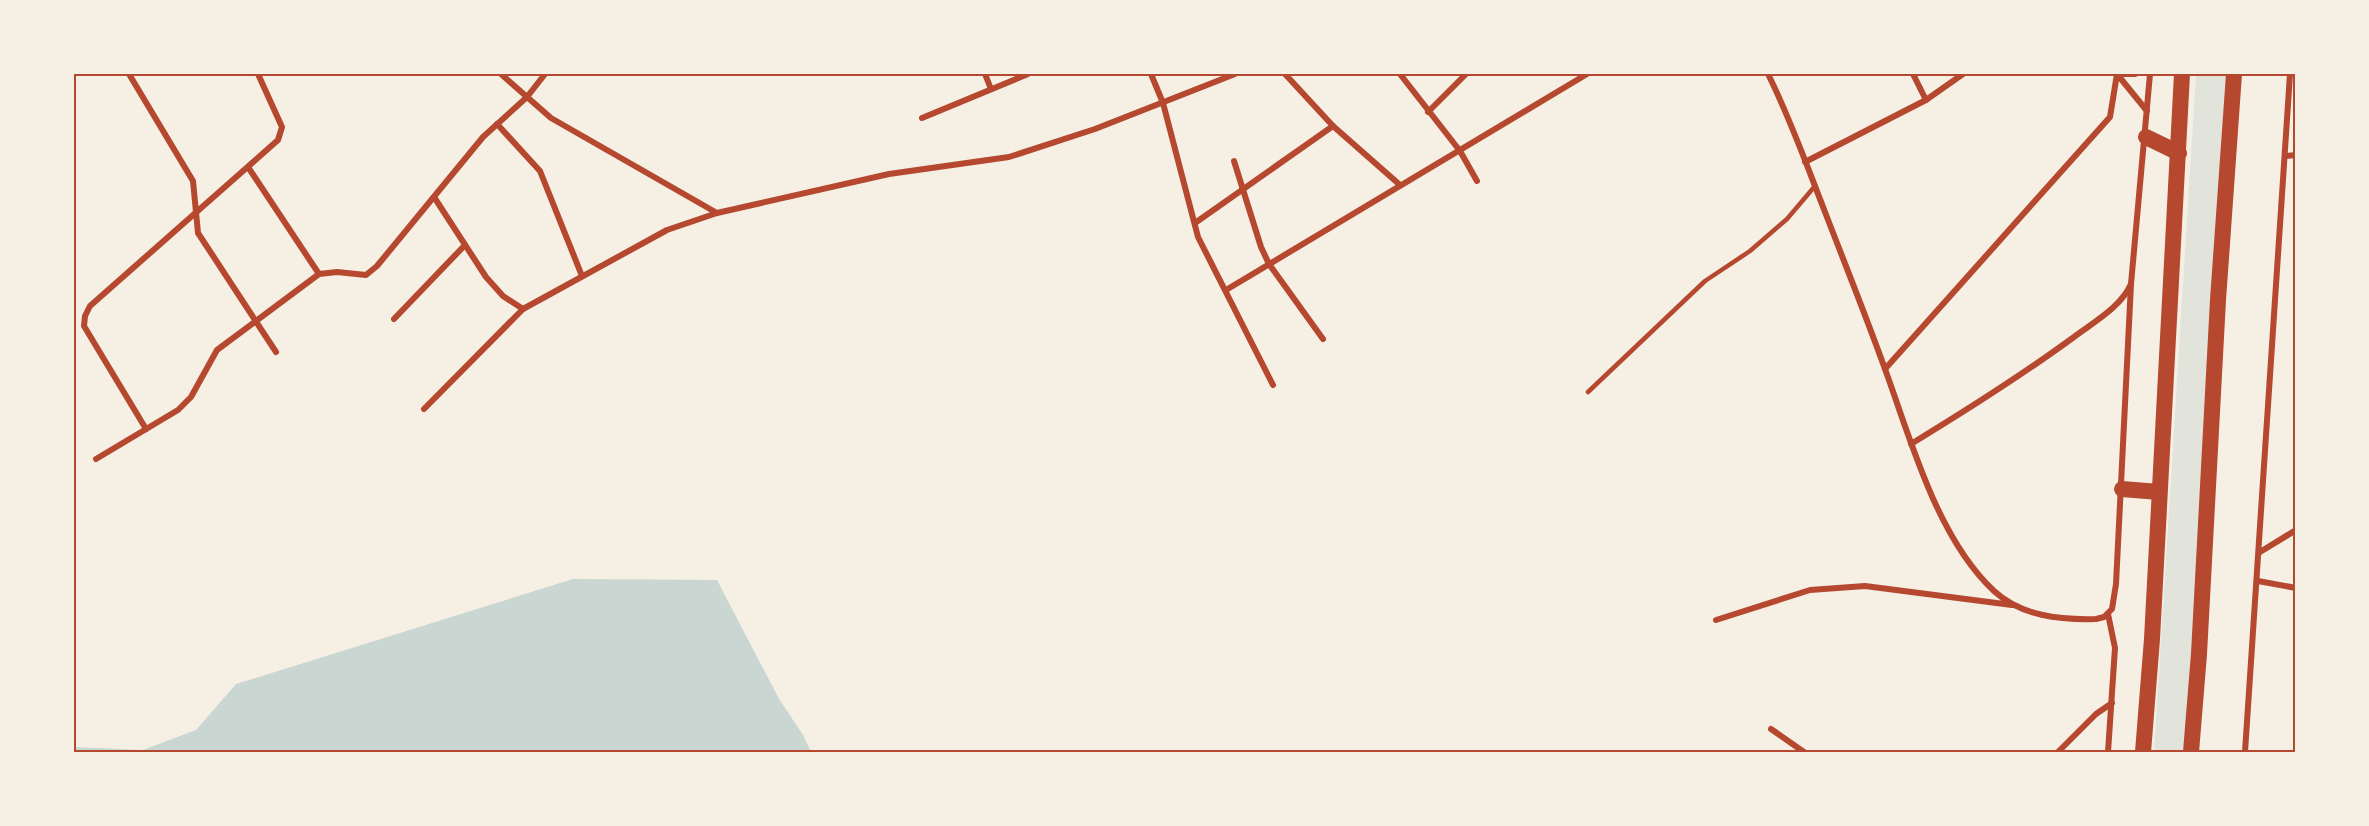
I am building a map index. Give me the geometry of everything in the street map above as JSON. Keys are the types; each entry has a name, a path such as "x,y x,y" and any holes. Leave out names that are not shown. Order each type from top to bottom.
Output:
{"highway":[{"path":"2143,753 2152,639 2182,74"},
{"path":"2191,753 2234,74"},
{"path":"2146,137 2179,153"},
{"path":"2122,489 2159,492"}],"street":[{"path":"129,74 194,181 198,233 276,352"},
{"path":"146,429 84,326 85,316 90,306 278,141 282,127 258,74"},
{"path":"501,74 551,118 717,213"},
{"path":"96,459 178,410 191,397 217,350 319,274 337,272 366,275 377,267 483,137 527,97 545,74"},
{"path":"985,74 991,89"},
{"path":"922,118 1028,74"},
{"path":"1151,74 1163,103 1198,237 1273,385"},
{"path":"424,409 523,309 667,230 717,213 889,174 1009,158 1095,129 1232,74"},
{"path":"1285,74 1333,126 1400,185"},
{"path":"1400,74 1460,151 1477,181"},
{"path":"1428,112 1466,74"},
{"path":"1226,290 1460,151 1530,106 1587,74"},
{"path":"1768,74 1815,186 1911,444 1944,520 1964,555 1994,591 2013,605"},
{"path":"1913,74 1926,100"},
{"path":"1805,162 1926,100 1963,74"},
{"path":"2118,74 2135,74"},
{"path":"2118,74 2147,111"},
{"path":"1885,369 2110,117 2118,74"},
{"path":"1716,620 1810,590 1865,586 2013,605 2036,614 2086,619 2104,617 2112,609 2116,584 2122,489 2131,284 2150,74"},
{"path":"2245,753 2290,74"},
{"path":"497,124 540,171 582,276"},
{"path":"1195,223 1333,126"},
{"path":"2285,156 2295,154"},
{"path":"1234,161 1261,247 1269,264 1323,339"},
{"path":"248,166 319,274"},
{"path":"434,197 486,278 503,296 523,309"},
{"path":"394,319 465,245"},
{"path":"1911,444 2033,367 2105,314 2127,292 2131,284"},
{"path":"2260,552 2295,530"},
{"path":"2258,581 2295,588"},
{"path":"2108,614 2115,648 2108,753"},
{"path":"2058,753 2096,714 2112,703"},
{"path":"1771,729 1804,753"}],"lane":[{"path":"1588,392 1705,281 1750,251 1787,219 1815,186"}],"shaded area":[{"path":"2196,74 2229,74 2191,671 2183,752 2154,752"},
{"path":"573,579 717,580 779,699 803,735 811,752 74,752 74,747 143,750 196,730 236,684"}]}
